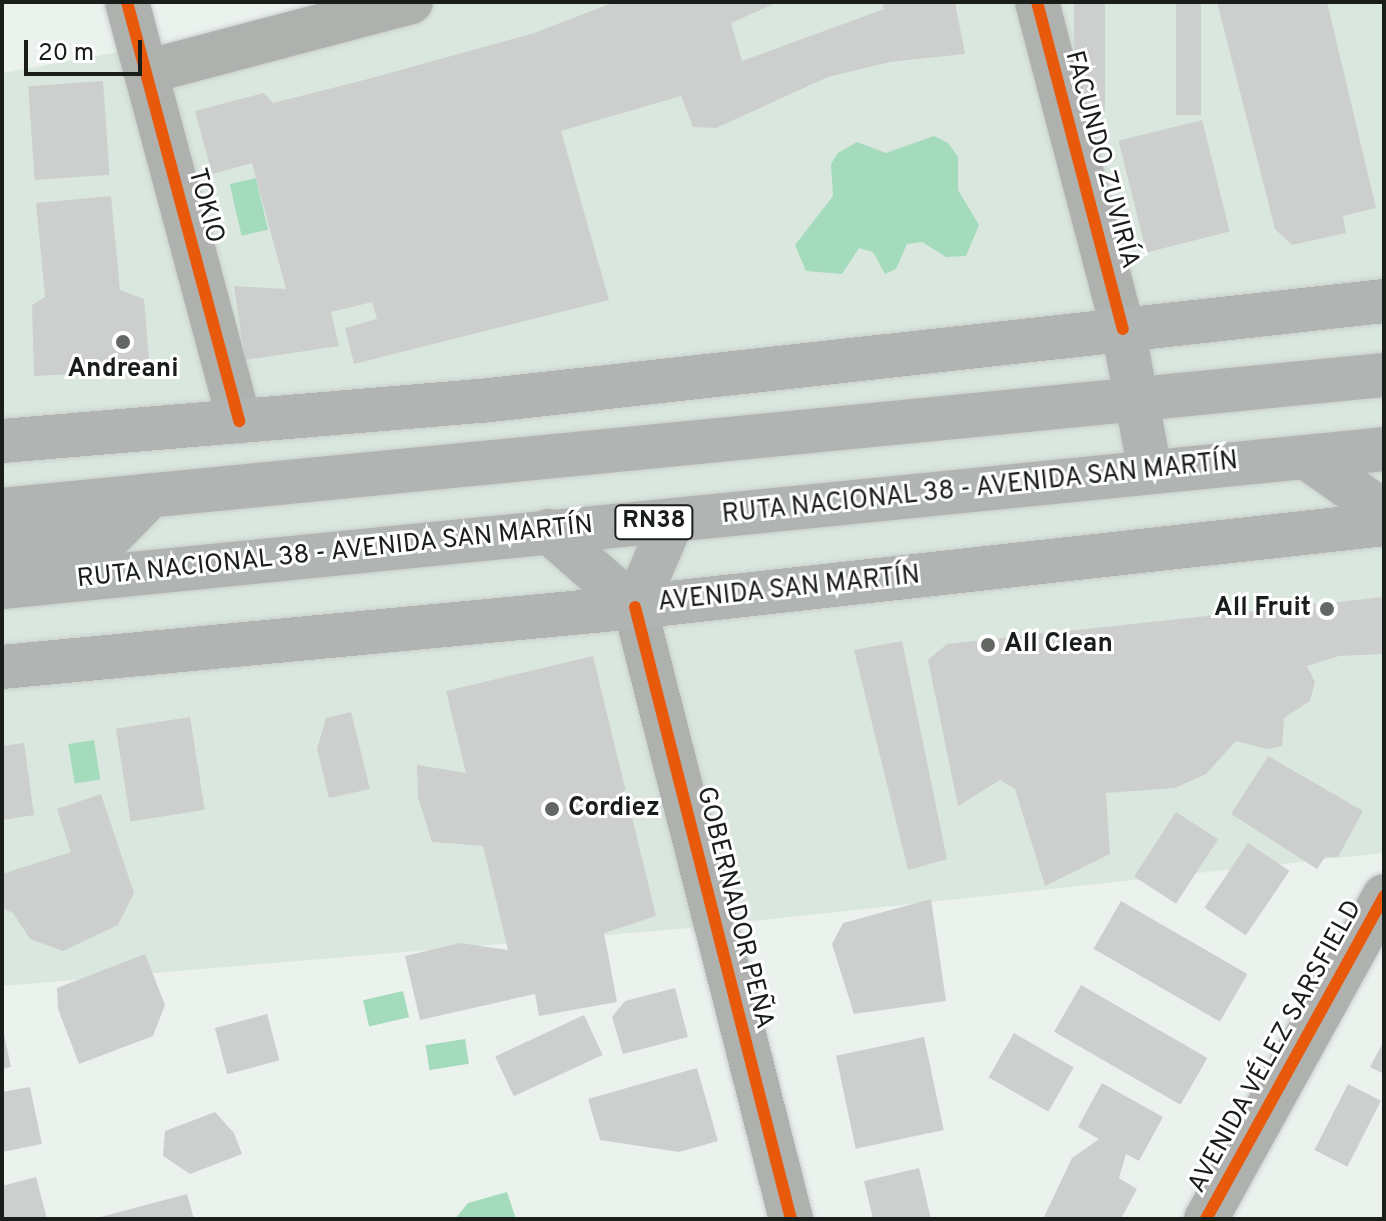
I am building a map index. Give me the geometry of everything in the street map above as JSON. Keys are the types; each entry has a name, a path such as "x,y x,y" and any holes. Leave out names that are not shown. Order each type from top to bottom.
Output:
{"main road":[{"path":"2,441 481,401 1384,301"},
{"path":"1123,329 1150,471"},
{"path":"2,510 1384,375"},
{"path":"239,421 239,487"},
{"name":"RUTA NACIONAL 38 - AVENIDA SAN MARTÍN","path":"2,587 1384,449"},
{"path":"1306,457 1384,512"},
{"path":"2,546 111,536 151,495"},
{"path":"548,531 635,607 672,521"},
{"name":"AVENIDA SAN MARTÍN","path":"2,667 635,607 1384,524"}],"street":[{"name":"TOKIO","path":"127,2 239,421"},
{"path":"146,72 411,2"},
{"name":"FACUNDO ZUVIRÍA","path":"1037,2 1123,329"},
{"name":"GOBERNADOR PEÑA","path":"635,607 791,1219"},
{"name":"AVENIDA VÉLEZ SARSFIELD","path":"1206,1219 1384,896"}],"shaded area":[{"path":"397,2 1384,2 1384,853 679,929 2,986 2,73"},
{"path":"934,136 948,143 958,157 958,190 979,225 966,256 946,257 922,242 907,244 896,269 885,274 873,252 859,248 842,274 806,271 795,245 833,196 831,164 838,153 857,142 886,153"},
{"path":"256,178 268,230 242,236 230,184"},
{"path":"94,740 100,780 75,784 68,744"},
{"path":"403,991 409,1017 369,1027 363,1000"},
{"path":"465,1039 469,1064 429,1070 425,1045"},
{"path":"507,1192 516,1219 455,1219 468,1203"}],"building":[{"path":"615,2 778,2 731,23 742,61 884,9 882,2 955,2 965,54 890,62 828,77 716,128 693,127 681,96 561,131 609,300 354,364 345,328 377,319 372,302 331,312 339,346 245,360 234,286 286,289 252,163 212,174 195,111 264,93 273,103 368,79 534,33"},
{"path":"1074,2 1105,2 1105,111 1074,111"},
{"path":"1176,2 1201,2 1201,115 1176,115"},
{"path":"1217,2 1327,2 1376,208 1343,216 1346,233 1292,245 1275,229"},
{"path":"103,81 110,175 35,180 28,86"},
{"path":"1202,120 1230,232 1146,252 1119,141"},
{"path":"111,196 120,290 144,299 150,370 34,376 32,305 45,297 36,203"},
{"path":"1384,597 1384,654 1339,656 1307,666 1315,682 1310,701 1284,718 1282,746 1267,749 1236,741 1206,774 1175,788 1106,793 1110,854 1045,886 1015,789 1000,780 958,806 928,660 947,644"},
{"path":"902,641 947,859 908,870 854,650"},
{"name":"Cordiez","path":"593,656 656,916 604,933 617,1002 539,1016 535,994 420,1020 405,956 460,943 508,950 483,846 432,842 418,797 417,765 466,773 446,691"},
{"path":"351,712 370,789 329,798 317,749 326,718"},
{"path":"190,717 205,810 131,822 116,729"},
{"path":"24,743 34,815 2,820 2,746"},
{"path":"1268,756 1363,811 1338,857 1325,857 1317,869 1231,814"},
{"path":"101,794 134,893 118,925 63,951 30,939 13,913 2,908 2,874 71,852 57,809"},
{"path":"1176,812 1218,839 1176,904 1134,877"},
{"path":"1248,843 1289,871 1246,936 1204,908"},
{"path":"931,899 946,1001 854,1014 832,944 843,923"},
{"path":"1121,901 1247,974 1220,1022 1094,949"},
{"path":"145,954 165,1005 153,1036 79,1064 58,1009 57,988"},
{"path":"1081,985 1207,1058 1180,1105 1054,1032"},
{"path":"675,988 688,1037 623,1054 612,1017 625,1001"},
{"path":"267,1014 279,1060 227,1074 215,1028"},
{"path":"584,1015 603,1055 514,1096 495,1056"},
{"path":"2,1025 11,1067 2,1069"},
{"path":"1014,1033 1074,1068 1048,1112 988,1077"},
{"path":"924,1037 944,1130 856,1149 836,1056"},
{"path":"1384,1041 1384,1074 1370,1067"},
{"path":"697,1068 718,1141 679,1152 600,1140 588,1099"},
{"path":"1102,1083 1163,1117 1139,1161 1126,1154 1119,1178 1137,1189 1121,1219 1043,1219 1072,1158 1099,1139 1078,1127"},
{"path":"1348,1084 1381,1101 1347,1167 1314,1150"},
{"path":"30,1087 42,1144 2,1152 2,1092"},
{"path":"215,1112 234,1133 242,1154 190,1174 163,1156 165,1131"},
{"path":"919,1168 931,1219 873,1219 864,1181"},
{"path":"36,1177 47,1219 2,1219 2,1186"},
{"path":"187,1194 194,1219 97,1218"}],"cycle path":[{"path":"127,2 239,421"},
{"path":"1037,2 1123,329"},
{"path":"635,607 791,1219"},
{"path":"1206,1219 1384,896"}],"place":[{"name":"Andreani","path":"123,342"},
{"name":"All Fruit","path":"1327,609"},
{"name":"All Clean","path":"988,645"},
{"name":"Cordiez","path":"552,809"}]}
